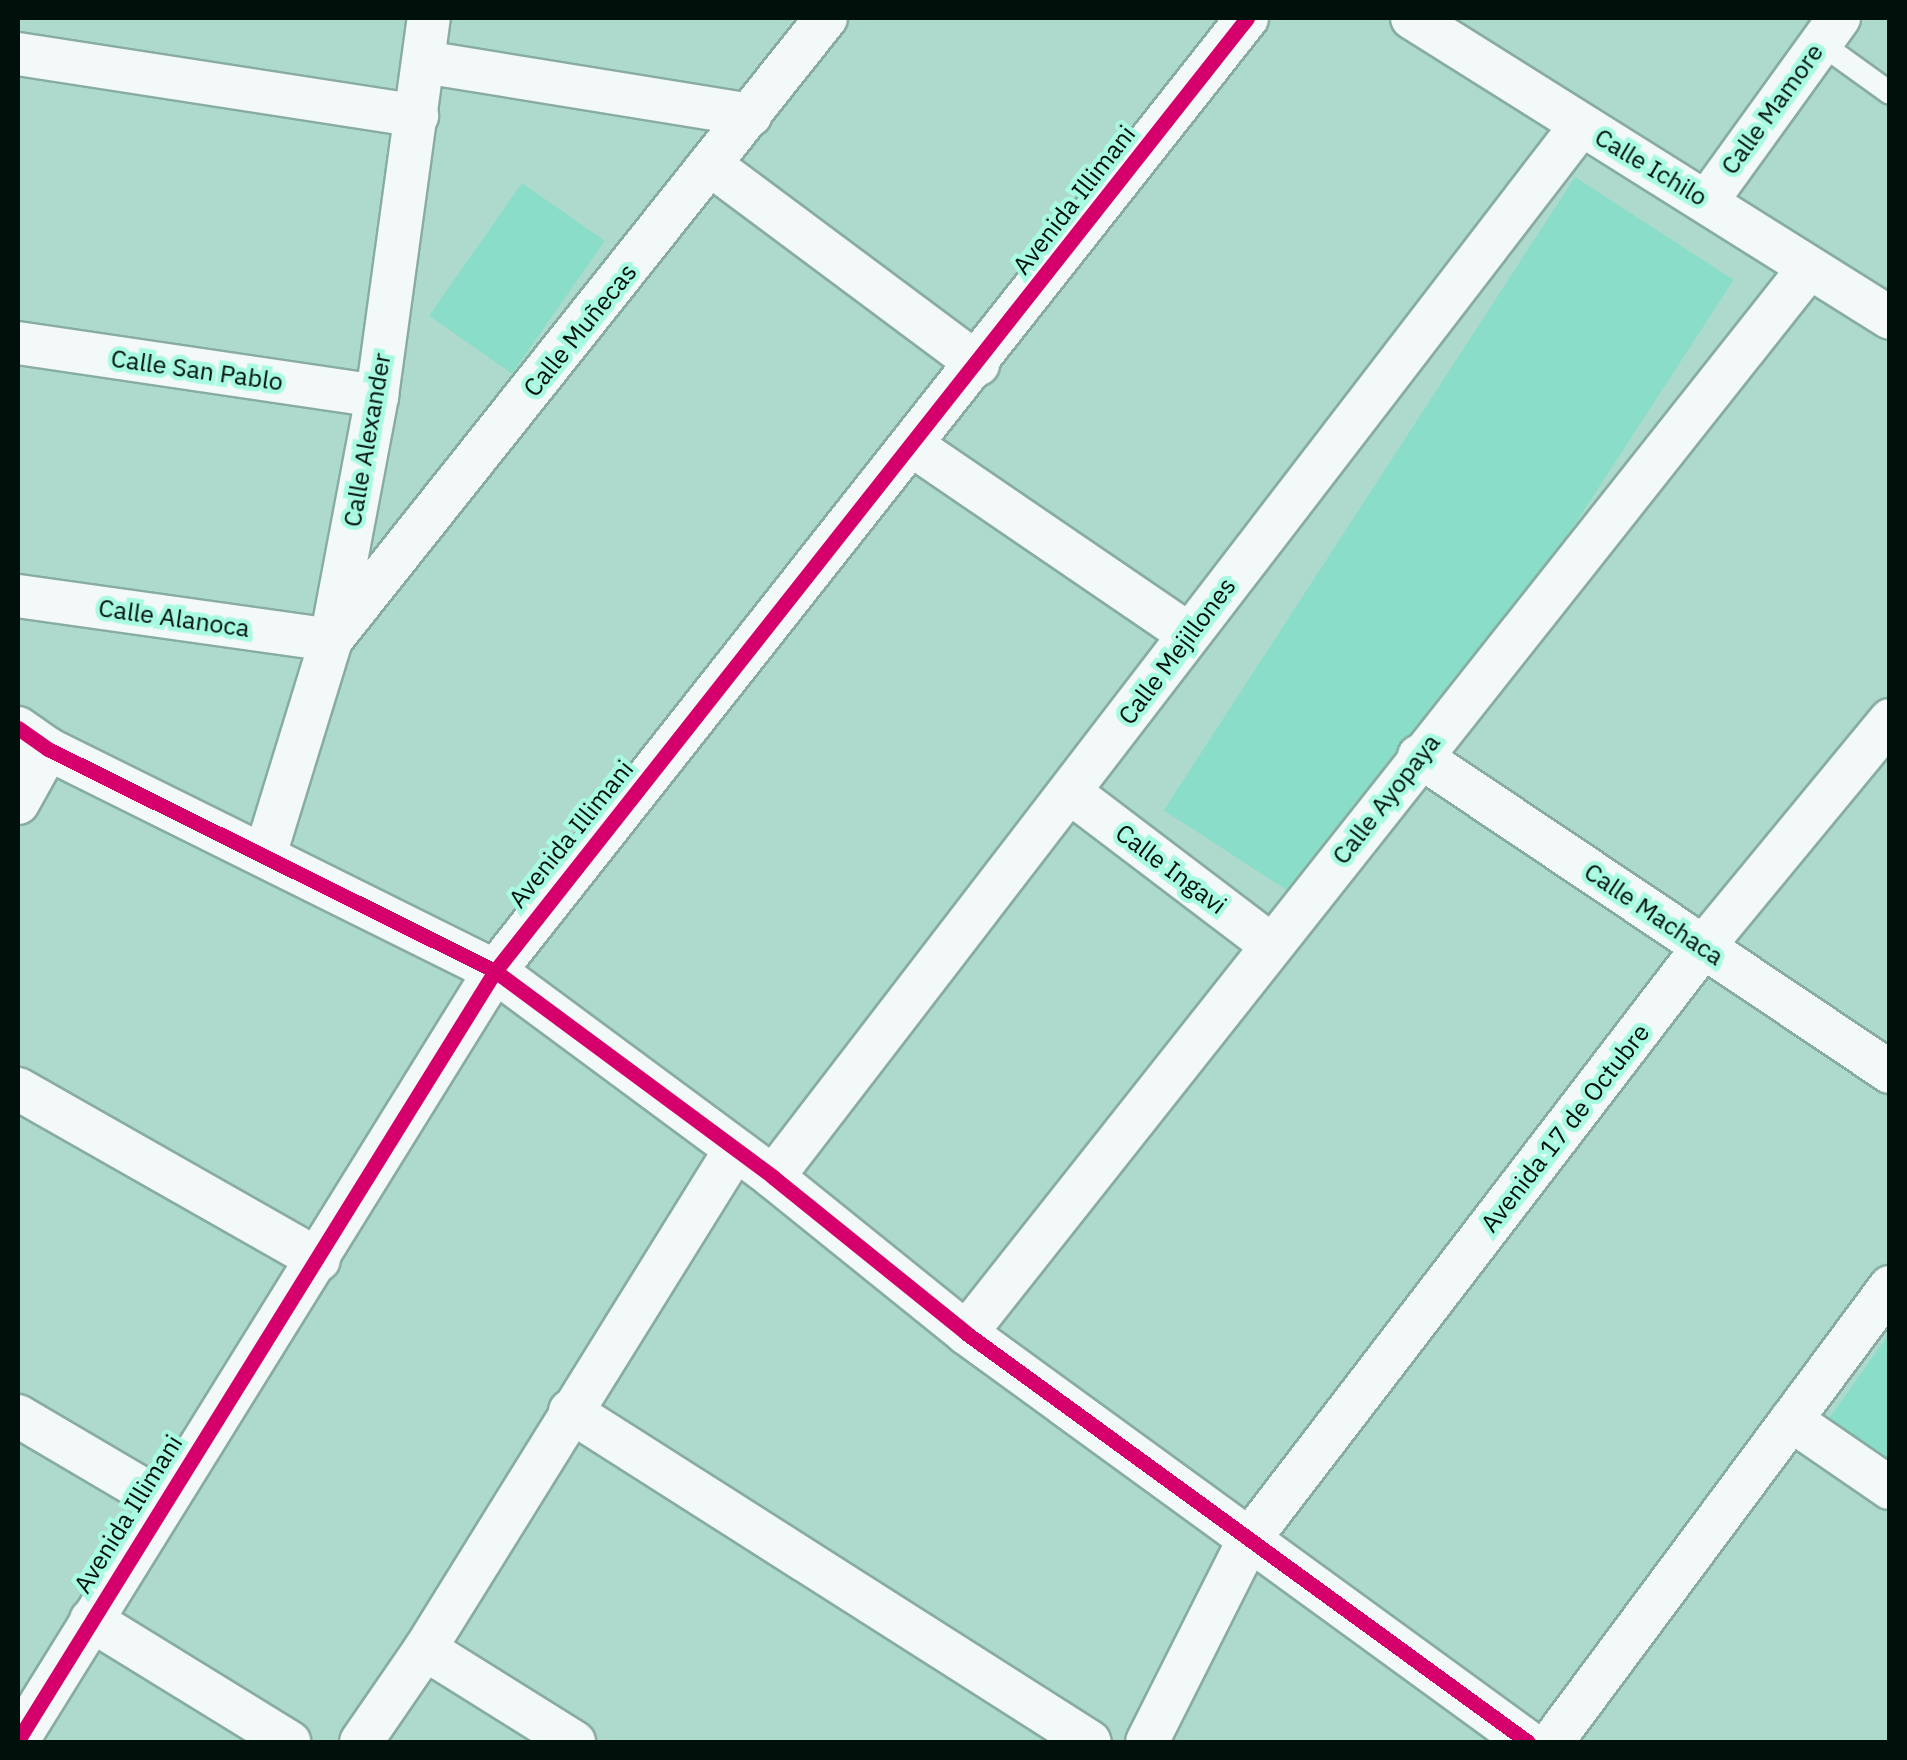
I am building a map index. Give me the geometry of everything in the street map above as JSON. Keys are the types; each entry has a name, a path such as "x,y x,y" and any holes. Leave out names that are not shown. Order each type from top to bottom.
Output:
{"street":[{"name":"Calle Alexander","path":"265,855 331,640 377,396 429,18"},
{"name":"Calle Muñecas","path":"331,640 826,18"},
{"name":"Avenida Illimani","path":"19,1734 319,1260 495,970 978,364 1247,18"},
{"name":"Calle Ichilo","path":"1412,18 1890,318"},
{"name":"Calle Mamore","path":"1707,201 1829,30"},
{"path":"18,54 417,116"},
{"path":"424,62 751,114"},
{"name":"Calle Mejillones","path":"774,1178 1581,125"},
{"path":"712,166 978,364"},
{"name":"Calle Ayopaya","path":"966,1333 1418,756 1809,268"},
{"name":"Calle San Pablo","path":"18,343 377,396"},
{"path":"913,446 1189,634"},
{"name":"Calle Alanoca","path":"18,596 331,640"},
{"name":"Avenida 17 de Octubre","path":"1147,1742 1248,1541 1704,946 1890,720"},
{"path":"18,803 32,738 495,970 774,1178 966,1333 1528,1742"},
{"name":"Calle Machaca","path":"1418,756 1890,1072"},
{"name":"Calle Ingavi","path":"1071,793 1271,945"},
{"path":"18,1090 319,1260"},
{"path":"360,1742 426,1649 735,1150"},
{"path":"1552,1742 1888,1292"},
{"path":"570,1411 1090,1742"},
{"path":"18,1416 164,1502"},
{"path":"1790,1420 1890,1488"},
{"path":"91,1620 289,1742"},
{"path":"426,1649 574,1742"}],"lane":[{"path":"1829,30 1890,93"}],"green space":[{"path":"1575,177 1734,280 1322,913 1164,810"},
{"path":"522,183 605,241 512,374 429,316"},
{"path":"1889,1334 1889,1461 1827,1421"}],"cycle path":[{"path":"18,1740 495,971 1247,18"},
{"path":"18,728 48,749 495,971 773,1177 966,1333 1528,1742"}]}
